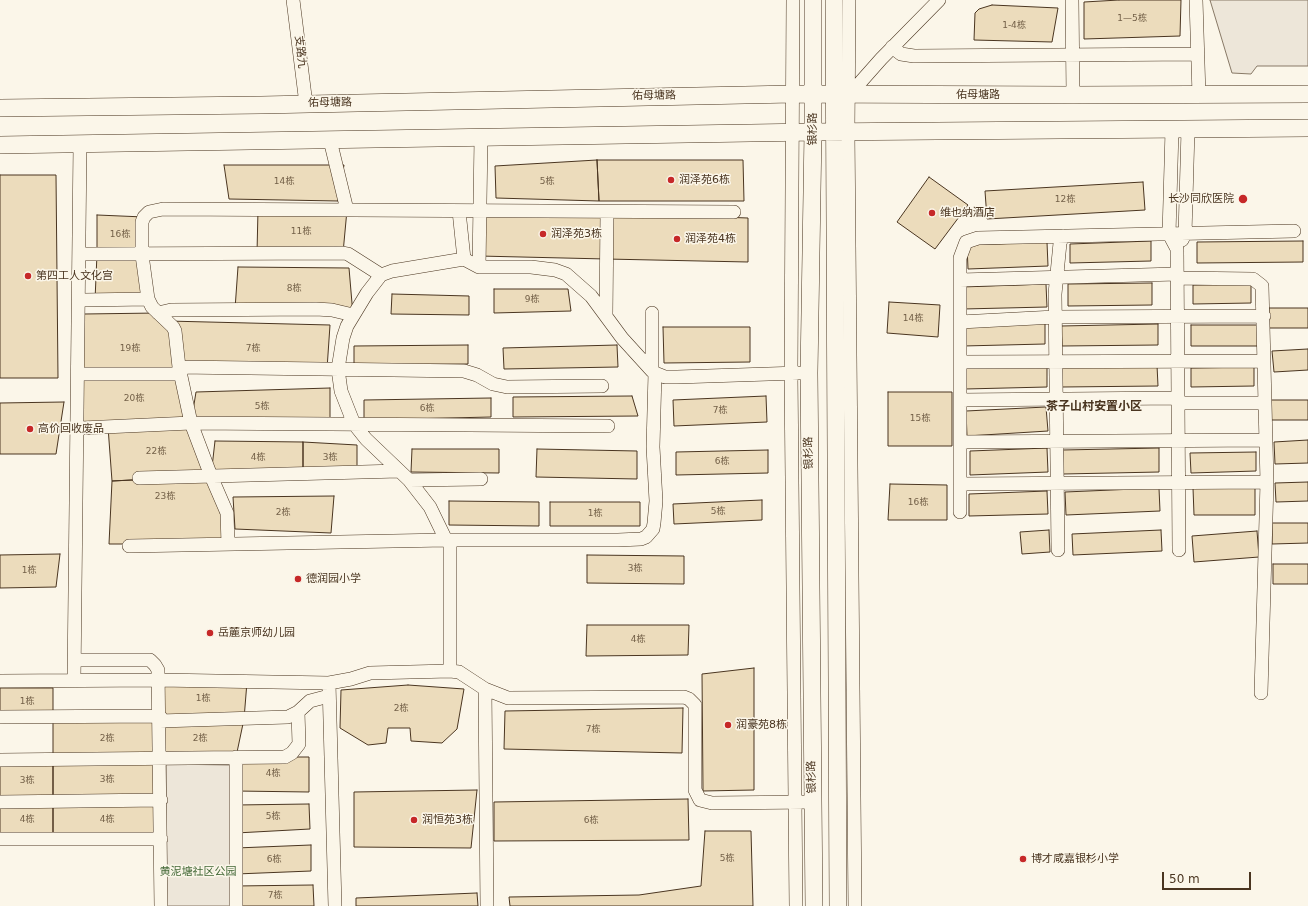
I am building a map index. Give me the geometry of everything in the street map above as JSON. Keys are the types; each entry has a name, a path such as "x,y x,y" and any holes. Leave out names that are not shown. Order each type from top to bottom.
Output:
{"main road":[{"name":"银杉路","path":"813,0 813,132 809,373 814,906"},
{"name":"银杉路","path":"834,0 844,94 841,132 838,906"},
{"name":"佑母塘路","path":"0,108 306,104 793,94 1073,96 1308,94"},
{"path":"0,145 80,145 793,132 1308,128"}],"street":[{"name":"支路九","path":"293,0 306,104"},
{"name":"银杉路","path":"793,0 791,373 796,906"},
{"name":"银杉路","path":"844,94 849,0"},
{"path":"844,94 939,0"},
{"path":"1072,0 1073,96"},
{"path":"1196,0 1199,95"},
{"path":"892,47 901,54 914,56 1198,54"},
{"path":"1179,550 1177,249 1169,234 1180,130"},
{"path":"1177,249 1185,234 1180,130"},
{"name":"银杉路","path":"841,132 855,906"},
{"path":"479,266 481,138"},
{"path":"330,140 346,210"},
{"path":"74,680 80,145"},
{"path":"228,544 227,513 191,423 180,370 175,331 173,327 158,313 148,298 142,255 142,222 144,216 156,210 479,210 607,213 734,212"},
{"path":"459,211 464,259"},
{"path":"606,316 607,213"},
{"path":"960,512 960,280 961,251 966,242 972,240 1063,236 1294,231"},
{"path":"1058,550 1055,317 1056,278 1060,243 1063,236"},
{"path":"84,254 142,255 343,253 348,254 381,275"},
{"path":"450,671 448,540 430,507 409,480 366,439 354,424 341,391 338,369 343,338 353,315 381,275 392,271 464,259 479,266 531,266 555,270 566,274 591,296 634,353 654,372 665,377 809,373"},
{"path":"960,280 1177,276 1253,279 1262,286 1264,316 1267,482 1261,693"},
{"path":"84,300 148,298"},
{"path":"158,313 171,310 316,309 332,310 353,315"},
{"path":"129,546 448,540 618,540 646,537 653,529 655,486 653,447 654,372 652,313"},
{"path":"960,322 1055,317 1264,316"},
{"path":"960,362 1264,360"},
{"path":"83,374 180,370 338,369 464,371 477,375 493,384 507,387 602,386"},
{"path":"960,400 1056,399 1265,403"},
{"path":"82,428 191,423 608,426"},
{"path":"960,442 1266,440"},
{"path":"139,478 399,471"},
{"path":"409,480 481,479"},
{"path":"960,484 1179,484 1267,482"},
{"path":"75,660 150,660 158,670 160,680 161,906"},
{"path":"0,717 283,718 298,712 310,701 346,680 370,673 450,671 459,672 485,688 508,698 677,696 689,698 695,705 696,710 695,790 700,800 712,804 813,802"},
{"path":"0,681 160,680 329,690"},
{"path":"485,688 487,906"},
{"path":"329,690 335,906"},
{"path":"0,760 285,757 297,749 300,737 298,712"},
{"path":"236,757 236,906"},
{"path":"0,802 161,800"},
{"path":"0,839 161,839"}],"green space":[{"path":"1210,0 1308,0 1308,66 1257,66 1251,74 1232,73"},
{"name":"黄泥塘社区公园","path":"166,764 230,765 232,906 165,906"}],"building":[{"path":"1119,0 1181,0 1180,36 1084,39 1084,2"},
{"path":"992,5 1058,8 1052,42 974,40 975,13 979,9"},
{"path":"597,160 599,201 496,198 495,166"},
{"name":"润泽苑6栋","path":"597,160 743,160 744,201 599,201"},
{"path":"224,165 344,165 338,201 229,199"},
{"name":"第四工人文化宫","path":"0,175 56,175 58,378 0,378"},
{"name":"维也纳酒店","path":"929,177 968,205 935,249 897,222"},
{"path":"1143,182 1145,210 987,219 985,191"},
{"path":"258,210 347,210 343,253 257,253"},
{"name":"润泽苑3栋","path":"479,210 607,213 606,259 479,256"},
{"name":"润泽苑4栋","path":"607,213 748,218 748,262 606,259"},
{"path":"97,215 144,217 142,255 97,254"},
{"path":"1151,241 1151,261 1070,263 1070,244"},
{"path":"1303,241 1303,262 1197,263 1197,242"},
{"path":"1047,242 1048,266 968,269 967,245"},
{"path":"97,254 142,255 148,299 95,300"},
{"path":"238,267 349,268 353,315 235,309"},
{"path":"1152,283 1152,305 1068,306 1068,284"},
{"path":"1046,284 1047,307 963,309 962,287"},
{"path":"1251,284 1251,303 1193,304 1193,285"},
{"path":"494,289 568,289 571,311 494,313"},
{"path":"392,294 469,296 469,315 391,314"},
{"path":"889,302 940,305 938,337 887,333"},
{"path":"1269,308 1308,308 1308,328 1269,328"},
{"path":"158,313 175,331 179,367 83,374 84,314"},
{"path":"167,321 330,325 327,369 179,367"},
{"path":"1045,323 1045,344 963,346 963,325"},
{"path":"1158,324 1158,345 1062,346 1061,326"},
{"path":"1191,325 1258,325 1258,346 1191,346"},
{"path":"663,327 750,327 750,362 664,363"},
{"path":"468,345 468,364 354,365 354,346"},
{"path":"617,345 618,367 504,369 503,348"},
{"path":"1308,349 1308,370 1274,372 1272,351"},
{"path":"1157,365 1158,386 1062,387 1061,367"},
{"path":"1047,366 1047,387 965,389 964,368"},
{"path":"1254,367 1254,386 1191,387 1191,368"},
{"path":"83,374 181,374 191,423 82,428"},
{"path":"330,388 330,424 191,423 196,392"},
{"path":"888,392 952,392 952,446 888,446"},
{"path":"632,396 638,416 513,417 513,397"},
{"path":"766,396 767,422 674,426 673,400"},
{"path":"491,398 491,417 364,420 364,400"},
{"path":"1271,400 1308,400 1308,420 1271,420"},
{"name":"高价回收废品","path":"64,402 56,454 0,454 0,403"},
{"path":"1046,407 1048,431 967,436 966,411"},
{"path":"191,423 211,476 112,481 108,427"},
{"path":"1308,440 1308,463 1275,464 1274,442"},
{"path":"215,441 303,442 303,474 211,476"},
{"path":"303,442 357,445 357,472 303,474"},
{"path":"1047,448 1048,472 970,475 970,451"},
{"path":"1159,448 1159,472 1063,474 1063,450"},
{"path":"412,449 499,449 499,473 411,472"},
{"path":"537,449 637,451 637,479 536,477"},
{"path":"768,450 768,473 676,475 676,452"},
{"path":"1256,452 1256,471 1191,473 1190,453"},
{"path":"211,476 228,544 109,544 112,481"},
{"path":"1308,482 1308,501 1276,502 1275,483"},
{"path":"890,484 947,485 947,520 888,520"},
{"path":"1159,488 1160,511 1066,515 1065,492"},
{"path":"1193,488 1255,488 1255,515 1194,515"},
{"path":"1047,491 1048,514 969,516 969,494"},
{"path":"334,496 331,533 235,529 233,497"},
{"path":"762,500 762,520 674,524 673,504"},
{"path":"449,501 539,502 539,526 449,525"},
{"path":"550,502 640,502 640,526 550,526"},
{"path":"1272,523 1308,523 1308,543 1272,544"},
{"path":"1049,530 1050,552 1022,554 1020,532"},
{"path":"1161,530 1162,551 1073,555 1072,534"},
{"path":"1257,531 1259,557 1194,562 1192,536"},
{"path":"60,554 56,587 0,588 0,555"},
{"path":"587,555 684,556 684,584 587,583"},
{"path":"1273,564 1308,564 1308,584 1273,584"},
{"path":"587,625 689,625 688,655 586,656"},
{"name":"润豪苑8栋","path":"754,668 754,790 703,791 702,674"},
{"path":"160,680 247,682 244,719 160,716"},
{"path":"408,685 464,689 457,729 442,743 411,741 410,728 388,728 386,743 368,745 340,728 341,690"},
{"path":"0,688 53,688 53,717 0,717"},
{"path":"683,708 682,753 504,749 505,711"},
{"path":"53,717 160,721 160,758 53,760"},
{"path":"244,719 236,757 160,758 160,721"},
{"path":"236,757 309,757 309,792 236,791"},
{"path":"160,758 161,800 53,801 53,760"},
{"path":"0,760 53,760 53,801 0,802"},
{"name":"润恒苑3栋","path":"477,790 471,848 354,847 354,792"},
{"path":"688,799 689,840 494,841 494,802"},
{"path":"161,800 161,839 53,839 53,801"},
{"path":"53,801 53,839 0,839 0,802"},
{"path":"309,804 310,829 236,833 236,805"},
{"path":"705,831 751,831 753,906 510,906 509,897 639,895 701,886"},
{"path":"311,845 311,871 236,874 236,848"},
{"path":"313,885 314,906 236,906 236,886"},
{"path":"477,893 478,906 356,906 356,898"}],"place":[{"name":"润泽苑6栋","path":"671,180"},
{"name":"长沙同欣医院","path":"1243,199"},
{"name":"维也纳酒店","path":"932,213"},
{"name":"润泽苑3栋","path":"543,234"},
{"name":"润泽苑4栋","path":"677,239"},
{"name":"第四工人文化宫","path":"28,276"},
{"name":"高价回收废品","path":"30,429"},
{"name":"德润园小学","path":"298,579"},
{"name":"岳麓京师幼儿园","path":"210,633"},
{"name":"润豪苑8栋","path":"728,725"},
{"name":"润恒苑3栋","path":"414,820"},
{"name":"博才咸嘉银杉小学","path":"1023,859"}],"district":[{"name":"茶子山村安置小区","path":"1094,407"}]}
